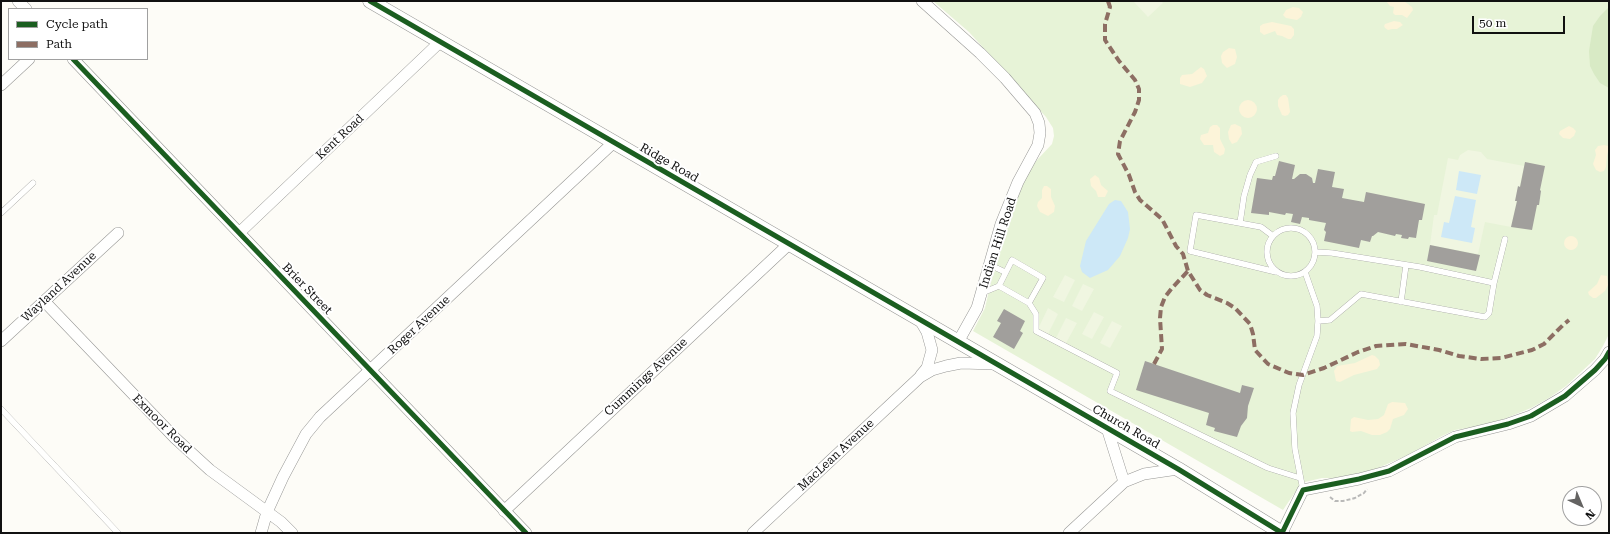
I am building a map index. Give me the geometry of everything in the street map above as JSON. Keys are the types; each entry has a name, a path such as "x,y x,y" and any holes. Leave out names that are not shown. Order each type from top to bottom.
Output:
{"street":[{"name":"Ridge Road","path":"370,1 958,342"},
{"name":"Indian Hill Road","path":"922,1 980,53 1005,78 1035,113 1039,123 1040,134 1038,145 1018,182 1001,224 977,308 958,342"},
{"name":"Kent Road","path":"240,232 440,42"},
{"path":"1,85 28,60"},
{"name":"Brier Street","path":"74,60 526,533"},
{"name":"Roger Avenue","path":"261,533 267,512 283,477 306,434 320,417 614,142"},
{"name":"Wayland Avenue","path":"1,341 118,233"},
{"name":"Cummings Avenue","path":"504,511 789,244"},
{"name":"Exmoor Road","path":"44,301 175,438 210,470 281,522 292,533"},
{"name":"MacLean Avenue","path":"753,533 920,377 927,368 932,350 927,332 920,320"},
{"name":"Church Road","path":"958,342 1178,469 1282,533"},
{"path":"1282,533 1303,490 1359,479 1389,471 1455,437 1508,424 1531,416 1565,396 1595,370 1609,352"},
{"name":"MacLean Avenue","path":"920,377 932,370 961,363 995,364"},
{"path":"1107,428 1124,482"},
{"path":"1069,533 1124,482 1144,474 1178,469"}],"lane":[{"path":"1240,223 1244,196 1250,175 1256,162 1276,156"},
{"path":"1,213 33,183"},
{"path":"1273,236 1261,227 1196,215 1190,251 1276,272 1290,277 1305,272 1311,267 1314,260 1316,252 1312,240 1308,234 1296,228 1283,229 1273,236 1268,243 1267,258 1276,272"},
{"path":"1318,321 1330,320 1361,294 1485,317 1489,313 1494,283 1505,239"},
{"path":"1316,252 1332,253 1406,265 1494,283"},
{"path":"982,293 999,286 1012,260 1043,278 1029,303"},
{"path":"990,265 1005,272"},
{"path":"1401,302 1406,265"},
{"path":"1303,490 1295,449 1293,413 1299,384 1317,336 1318,321 1315,299 1305,272"},
{"path":"999,286 1029,303 1036,314 1036,331 1117,373 1110,391 1268,468 1300,478"},
{"path":"1,409 118,533"}],"green space":[{"path":"933,1 1609,1 1609,334 1603,346 1595,359 1566,386 1531,408 1504,419 1480,426 1455,430 1408,455 1371,471 1339,478 1322,478 1305,482 1298,488 1283,510 973,331 985,308 998,251 1018,195 1028,172 1052,144 1054,136 1053,128 1046,117 969,32"},
{"path":"1133,1 1161,1 1163,3 1148,17"},
{"path":"1609,7 1609,88 1600,83 1594,74 1590,66 1589,51 1593,26"},
{"path":"1468,150 1481,152 1487,159 1524,166 1511,227 1485,222 1478,254 1430,245 1434,215 1437,215 1448,158 1458,160 1460,155"},
{"path":"1065,275 1075,280 1064,302 1053,297"},
{"path":"1083,284 1094,289 1082,311 1072,306"},
{"path":"1048,308 1058,314 1047,336 1037,331"},
{"path":"1094,312 1104,317 1092,339 1082,334"},
{"path":"1066,318 1077,323 1065,345 1055,340"},
{"path":"1112,321 1122,326 1110,348 1100,343"}],"sand":[{"path":"1386,1 1404,1 1412,7 1413,10 1407,18 1402,15 1395,15 1393,13 1394,7 1390,6"},
{"path":"1293,7 1299,8 1303,12 1301,17 1297,20 1286,18 1283,15 1286,10"},
{"path":"1394,21 1400,22 1403,25 1397,29 1388,30 1385,28 1385,24"},
{"path":"1272,22 1291,26 1294,29 1294,35 1291,39 1288,39 1277,35 1275,31 1264,35 1260,32 1260,26"},
{"path":"1229,48 1235,49 1237,57 1235,64 1227,68 1222,63 1221,56 1223,52"},
{"path":"1201,67 1204,69 1207,76 1202,83 1190,87 1180,84 1180,78 1182,75 1192,74"},
{"path":"1283,95 1286,95 1288,98 1290,112 1285,116 1282,115 1278,106 1278,100"},
{"path":"1248,100 1254,103 1257,109 1254,115 1248,118 1242,115 1239,109 1242,103"},
{"path":"1235,124 1241,127 1242,134 1237,142 1232,144 1229,139 1228,132 1231,125"},
{"path":"1217,125 1220,128 1220,139 1225,149 1224,154 1220,156 1214,152 1213,145 1204,145 1200,139 1201,135 1208,133 1210,127"},
{"path":"1569,126 1576,131 1574,136 1570,139 1563,138 1559,134 1560,131"},
{"path":"1598,146 1608,146 1609,149 1606,167 1604,171 1600,172 1596,170 1593,164 1596,155 1595,150"},
{"path":"1095,175 1099,178 1101,185 1108,191 1105,197 1098,197 1096,191 1091,186 1090,179"},
{"path":"1044,186 1051,189 1051,197 1055,206 1054,212 1048,216 1040,212 1037,206 1038,202 1042,198 1042,190"},
{"path":"1568,236 1574,236 1578,240 1578,246 1574,250 1568,250 1564,246 1564,240"},
{"path":"1601,275 1607,276 1608,285 1605,291 1596,298 1593,298 1588,292 1597,284"},
{"path":"1372,355 1379,360 1380,365 1377,369 1354,375 1340,382 1336,381 1334,371 1337,366 1355,363"},
{"path":"1392,402 1405,403 1408,409 1404,415 1393,419 1390,429 1387,432 1380,435 1372,435 1361,431 1350,431 1351,419 1354,417 1368,420 1378,419 1384,415 1388,404"}],"water":[{"path":"1459,171 1481,175 1477,194 1456,190"},
{"path":"1455,196 1476,200 1471,227 1475,228 1472,243 1441,237 1444,222 1449,223"},
{"path":"1115,200 1121,201 1128,212 1130,229 1128,238 1120,256 1108,270 1090,278 1082,272 1080,266 1086,241 1109,204"}],"building":[{"path":"1279,161 1295,165 1292,179 1300,174 1306,174 1312,178 1313,183 1315,183 1318,169 1335,172 1332,187 1344,189 1342,198 1364,202 1366,192 1425,204 1422,220 1419,220 1416,238 1401,238 1402,235 1396,234 1395,236 1378,232 1372,236 1370,242 1361,240 1359,248 1324,241 1326,232 1324,230 1326,223 1309,220 1309,218 1302,217 1300,224 1291,222 1293,214 1286,213 1285,215 1269,212 1269,215 1251,213 1257,178 1272,180 1273,176 1275,176"},
{"path":"1525,162 1545,166 1540,190 1539,205 1537,205 1532,230 1511,227 1517,201 1515,201 1518,186 1520,187"},
{"path":"1430,245 1480,255 1476,271 1427,261"},
{"path":"1004,309 1025,321 1020,331 1023,333 1014,349 993,337 1001,323 997,321"},
{"path":"1145,361 1240,393 1242,385 1254,388 1248,406 1247,418 1241,426 1237,437 1214,431 1215,428 1206,425 1209,413 1136,390"}],"marked path":[{"path":"1108,1 1110,7 1105,24 1105,40 1119,61 1135,80 1139,89 1139,100 1135,112 1120,141 1118,154 1129,175 1135,192 1140,200 1162,219 1176,246 1183,254 1188,271 1200,290 1207,295 1235,308 1250,324 1255,350 1268,364 1289,373 1303,375 1324,368 1358,352 1376,346 1406,344 1439,350 1459,356 1481,359 1501,358 1532,350 1544,344 1569,320"},
{"path":"1154,364 1162,349 1160,318 1161,307 1165,297 1188,271"}],"cycle path":[{"path":"370,1 1178,469 1282,533 1303,490 1359,479 1389,471 1455,437 1508,424 1531,416 1565,396 1595,370 1609,352"},
{"path":"74,60 526,533"}]}
